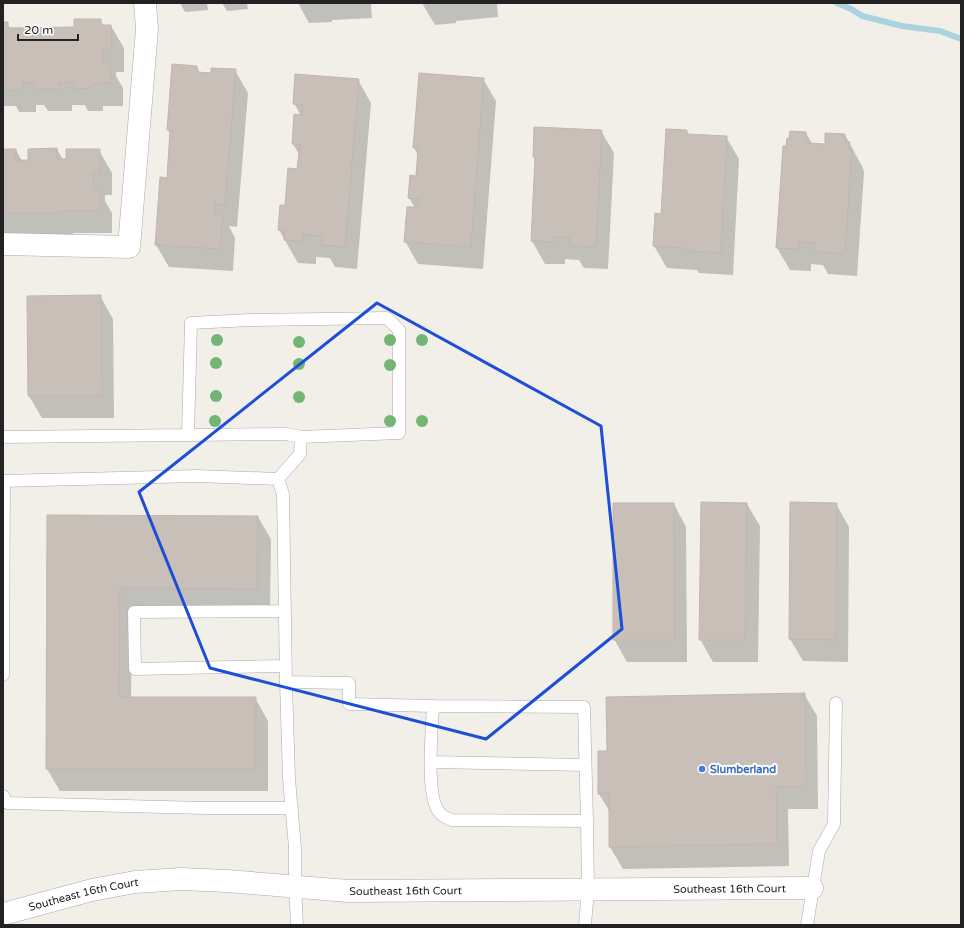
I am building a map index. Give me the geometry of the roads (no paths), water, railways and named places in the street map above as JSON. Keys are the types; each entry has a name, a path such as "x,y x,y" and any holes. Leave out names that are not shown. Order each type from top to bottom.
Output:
{"street":[{"path":"3,244 129,247 147,37 145,3"},
{"name":"Southeast 16th Court","path":"3,914 92,890 135,882 181,879 227,881 348,891 812,888"}],"lane":[{"path":"3,437 286,434 301,437 399,433 399,330 387,318 250,320 192,323 188,435"},
{"path":"278,479 300,454 301,437"},
{"path":"3,675 3,481 198,476 278,479"},
{"path":"278,479 283,494 289,779 295,848 295,886 298,925"},
{"path":"285,611 134,612 134,654 135,669 286,666"},
{"path":"286,682 349,683 349,704 584,707 588,890 585,925"},
{"path":"807,925 819,851 834,824 836,703"},
{"path":"433,706 431,784 434,803 440,813 451,820 587,821"},
{"path":"431,762 585,765"},
{"path":"3,796 7,803 204,808 292,808"}],"waterway":[{"path":"837,3 862,16 902,26 940,31 961,39"}],"place":[{"name":"Slumberland","path":"702,769"}]}
